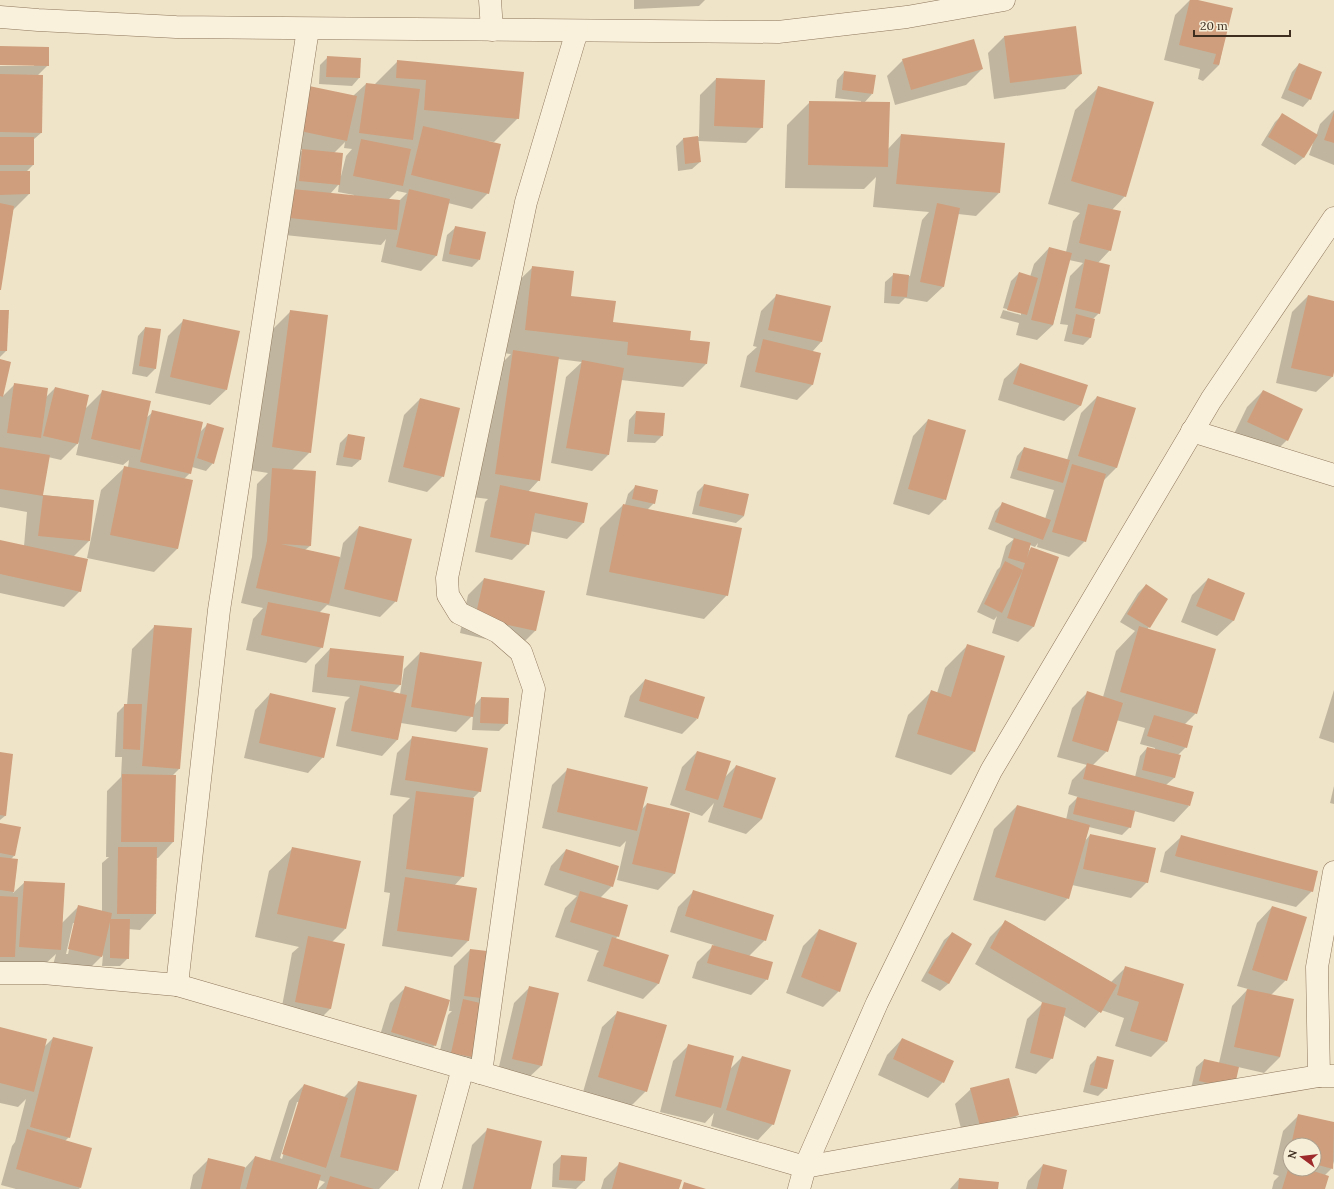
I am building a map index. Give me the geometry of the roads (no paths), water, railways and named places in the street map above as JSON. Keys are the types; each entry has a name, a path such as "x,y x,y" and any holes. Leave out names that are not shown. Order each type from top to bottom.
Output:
{"street":[{"path":"490,0 492,30"},
{"path":"0,17 176,27 778,32 906,9 1004,0"},
{"path":"177,985 219,610 308,28"},
{"path":"430,1189 472,1071 534,689 521,652 498,632 460,613 448,595 448,578 526,202 577,31"},
{"path":"799,1189 805,1167 877,1003 991,771 1211,400 1334,218"},
{"path":"1192,431 1334,475"},
{"path":"0,973 43,973 177,985 805,1167 1158,1103 1326,1076 1317,967 1334,872"}]}
